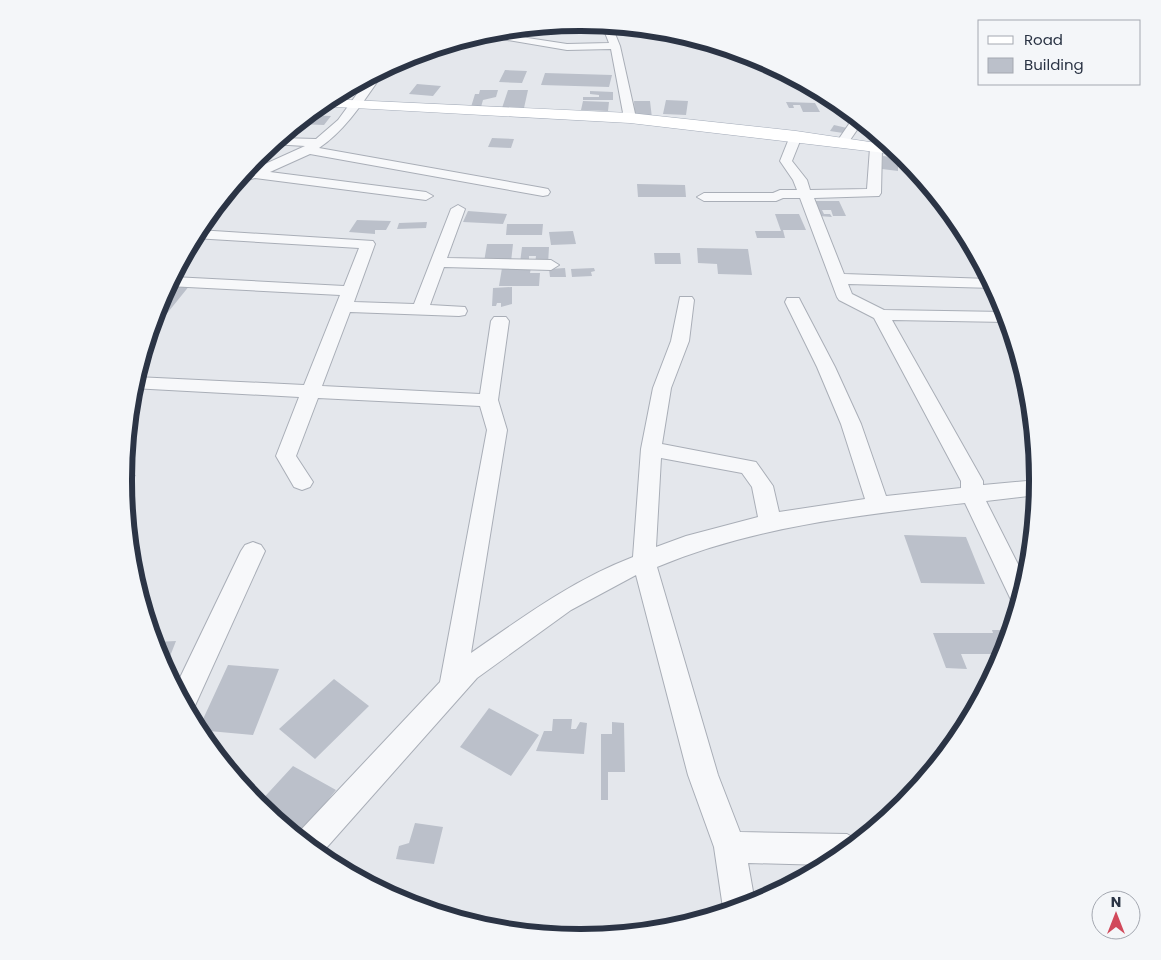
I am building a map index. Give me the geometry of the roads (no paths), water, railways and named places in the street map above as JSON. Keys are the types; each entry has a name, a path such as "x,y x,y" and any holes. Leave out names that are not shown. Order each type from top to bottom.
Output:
{"main road":[{"path":"337,103 630,118 796,136 882,149"}],"street":[{"path":"610,32 616,46 630,118"},
{"path":"506,38 566,47 616,46"},
{"path":"254,174 287,162 313,147 342,122 369,84"},
{"path":"842,143 855,125"},
{"path":"796,136 786,161 800,180 845,297 881,315 998,317"},
{"path":"286,143 543,192"},
{"path":"704,196 776,197 780,194 874,193 876,148"},
{"path":"254,174 426,196"},
{"path":"420,310 458,209"},
{"path":"205,235 368,244 286,456 302,482"},
{"path":"438,262 551,265"},
{"path":"838,279 984,284"},
{"path":"178,282 350,291"},
{"path":"686,300 680,341 662,388 651,449 644,563 702,775 730,847 738,900"},
{"path":"793,302 826,367 847,416 878,504"},
{"path":"344,307 459,311"},
{"path":"881,315 972,481 972,495 1017,586"},
{"path":"452,687 497,430 488,400 500,321"},
{"path":"142,383 488,400"},
{"path":"651,449 749,467 762,486 770,522"},
{"path":"313,840 468,670 562,603 614,574 686,545 770,522 878,504 1029,488"},
{"path":"186,693 253,551"},
{"path":"730,847 835,850"}]}
